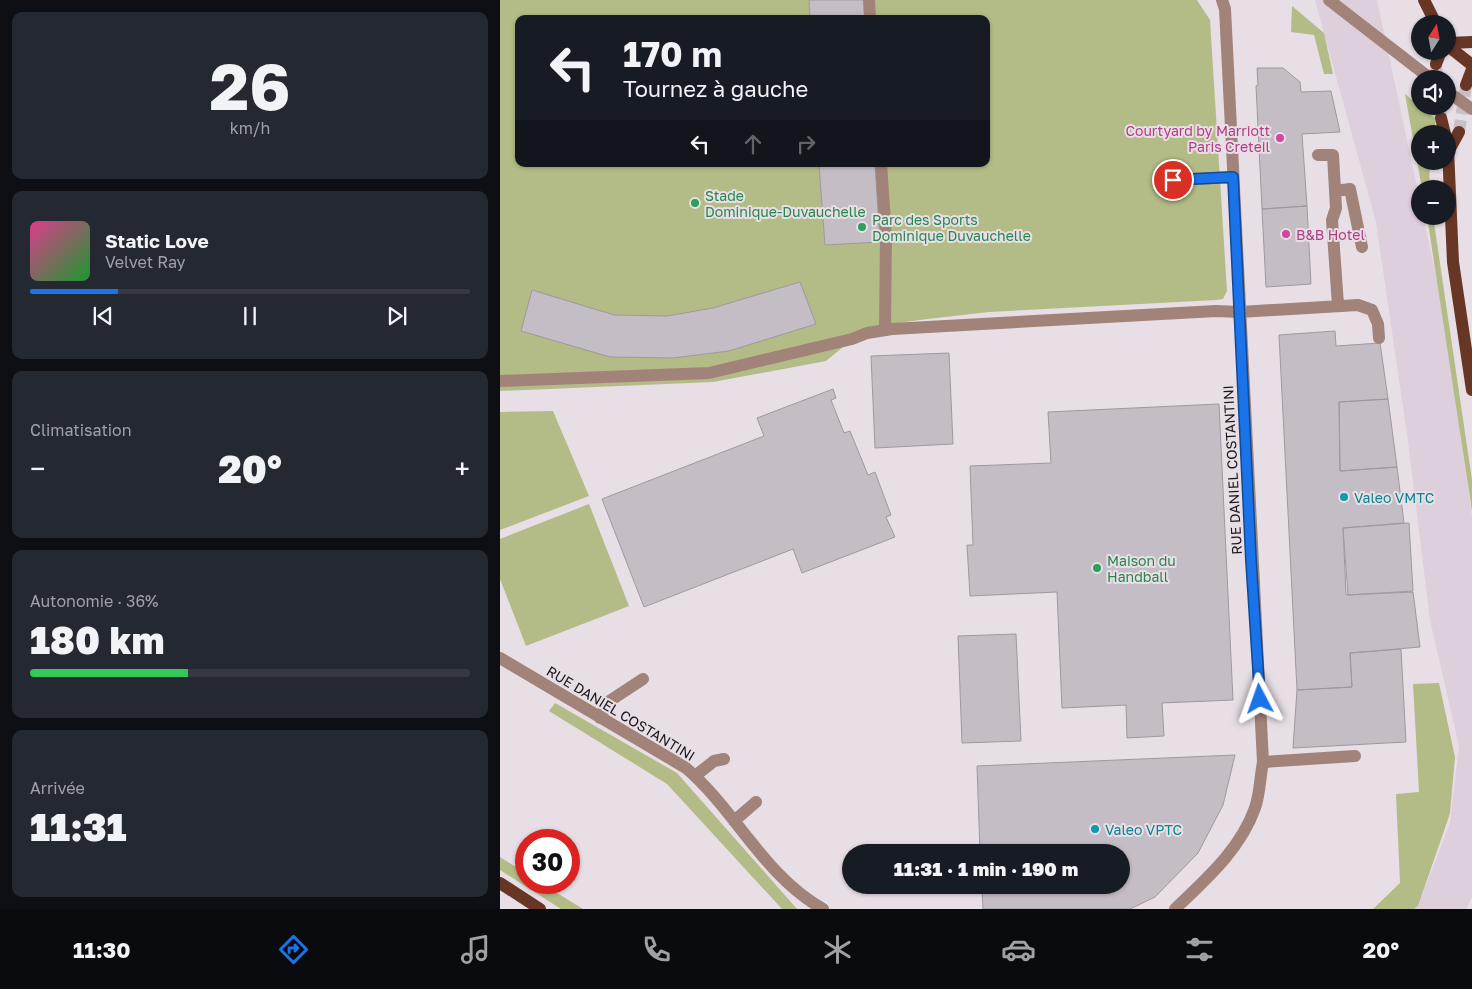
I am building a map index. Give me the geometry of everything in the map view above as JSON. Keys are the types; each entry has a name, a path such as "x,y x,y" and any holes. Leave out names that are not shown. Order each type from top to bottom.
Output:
{"main road":[{"path":"1424,0 1432,15"},
{"path":"1456,43 1472,42"},
{"path":"1456,51 1472,64"},
{"path":"1436,64 1438,60"},
{"path":"1466,85 1472,68"},
{"path":"1441,118 1442,125"},
{"path":"1456,137 1459,132"},
{"path":"1449,170 1453,262 1472,390"},
{"path":"500,883 540,909"}],"street":[{"path":"869,0 870,15"},
{"name":"RUE DANIEL COSTANTINI","path":"1175,909 1219,867 1240,838 1255,807 1263,762 1225,8 1222,0"},
{"path":"1329,0 1419,70"},
{"path":"1456,98 1472,109"},
{"path":"1318,155 1333,155 1336,208 1332,220 1338,305"},
{"path":"880,167 886,237 885,330"},
{"path":"1173,180 1233,177"},
{"path":"1335,191 1350,190 1362,247"},
{"path":"500,381 709,373 885,330 1216,311 1240,312 1338,305 1358,305 1372,310 1378,324 1379,338"},
{"name":"RUE DANIEL COSTANTINI","path":"500,658 686,768 787,883 807,900 823,909"},
{"path":"600,718 608,702 643,679"},
{"path":"1263,762 1355,756"},
{"path":"695,776 714,761 724,759"},
{"path":"734,821 756,802"}],"shaded area":[{"path":"1315,0 1377,0 1411,159 1411,170 1413,170 1416,180 1411,180 1411,225 1425,225 1442,304 1472,517 1472,897 1466,909 1414,909 1418,906 1450,823 1459,746 1430,620 1408,441 1376,222"}],"green space":[{"name":"Parc des Sports Dominique Duvauchelle","path":"500,0 1197,0 1210,20 1227,291 1223,299 989,312 866,328 826,361 713,382 500,391"},
{"path":"1292,6 1324,33 1333,74 1324,74 1314,35 1291,32"},
{"path":"1405,94 1411,99 1411,115 1431,115 1436,119 1435,125 1411,125 1411,128"},
{"path":"1419,170 1430,170 1429,180 1420,180"},
{"path":"1428,225 1434,225 1472,480 1472,511"},
{"path":"553,411 589,496 500,530 500,412"},
{"path":"589,504 629,606 526,646 500,579 500,539"},
{"path":"1439,683 1455,757 1450,813 1418,906 1414,909 1373,909 1400,883 1396,794 1419,792 1413,684"},
{"path":"555,703 677,773 797,909 782,909 667,784 549,711"},
{"path":"500,857 515,866 515,880 500,870"},
{"path":"538,894 559,894 583,909 561,909"}],"building":[{"path":"809,0 865,0 866,15 810,15"},
{"name":"Courtyard by Marriott Paris Creteil","path":"1257,68 1283,68 1300,82 1301,92 1331,91 1340,132 1302,134 1307,206 1262,209 1256,86 1258,85"},
{"path":"819,167 875,167 880,242 825,245"},
{"name":"B&B Hotel","path":"1307,206 1311,284 1266,287 1262,209"},
{"path":"800,282 816,324 729,351 673,358 610,357 521,331 532,290 614,315 667,316 713,308"},
{"name":"Valeo VMTC","path":"1335,331 1336,346 1380,343 1388,399 1339,402 1340,471 1397,467 1404,523 1343,528 1346,595 1413,592 1420,647 1350,653 1352,687 1297,690 1279,335"},
{"path":"949,353 953,444 875,448 871,356"},
{"path":"833,389 836,398 831,400 844,433 850,431 868,475 875,472 891,515 886,517 895,537 802,573 793,549 644,607 602,499 764,436 757,418"},
{"path":"1388,399 1397,467 1340,471 1339,402"},
{"name":"Maison du Handball","path":"1219,404 1233,700 1162,703 1164,736 1127,738 1126,705 1062,708 1057,592 970,596 967,545 973,545 970,466 1051,463 1048,412"},
{"path":"1409,523 1413,591 1348,595 1343,528"},
{"path":"1016,634 1021,741 962,743 958,636"},
{"path":"1401,649 1406,742 1293,748 1297,690 1352,687 1350,653"},
{"name":"Valeo VPTC","path":"1235,755 1223,805 1198,853 1155,897 1130,909 983,909 982,894 1130,894 1130,844 980,844 977,766"}],"tunnel":[{"path":"1436,64 1436,70"},
{"path":"1459,132 1466,85"}],"place":[{"name":"Courtyard by Marriott Paris Creteil","path":"1280,138"},
{"name":"Stade Dominique-Duvauchelle","path":"695,203"},
{"name":"Parc des Sports Dominique Duvauchelle","path":"862,227"},
{"name":"B&B Hotel","path":"1286,234"},
{"name":"Valeo VMTC","path":"1344,497"},
{"name":"Maison du Handball","path":"1097,568"},
{"name":"Valeo VPTC","path":"1095,829"}],"route":[{"path":"1173,180 1233,177 1251,560 1260,699"}]}
